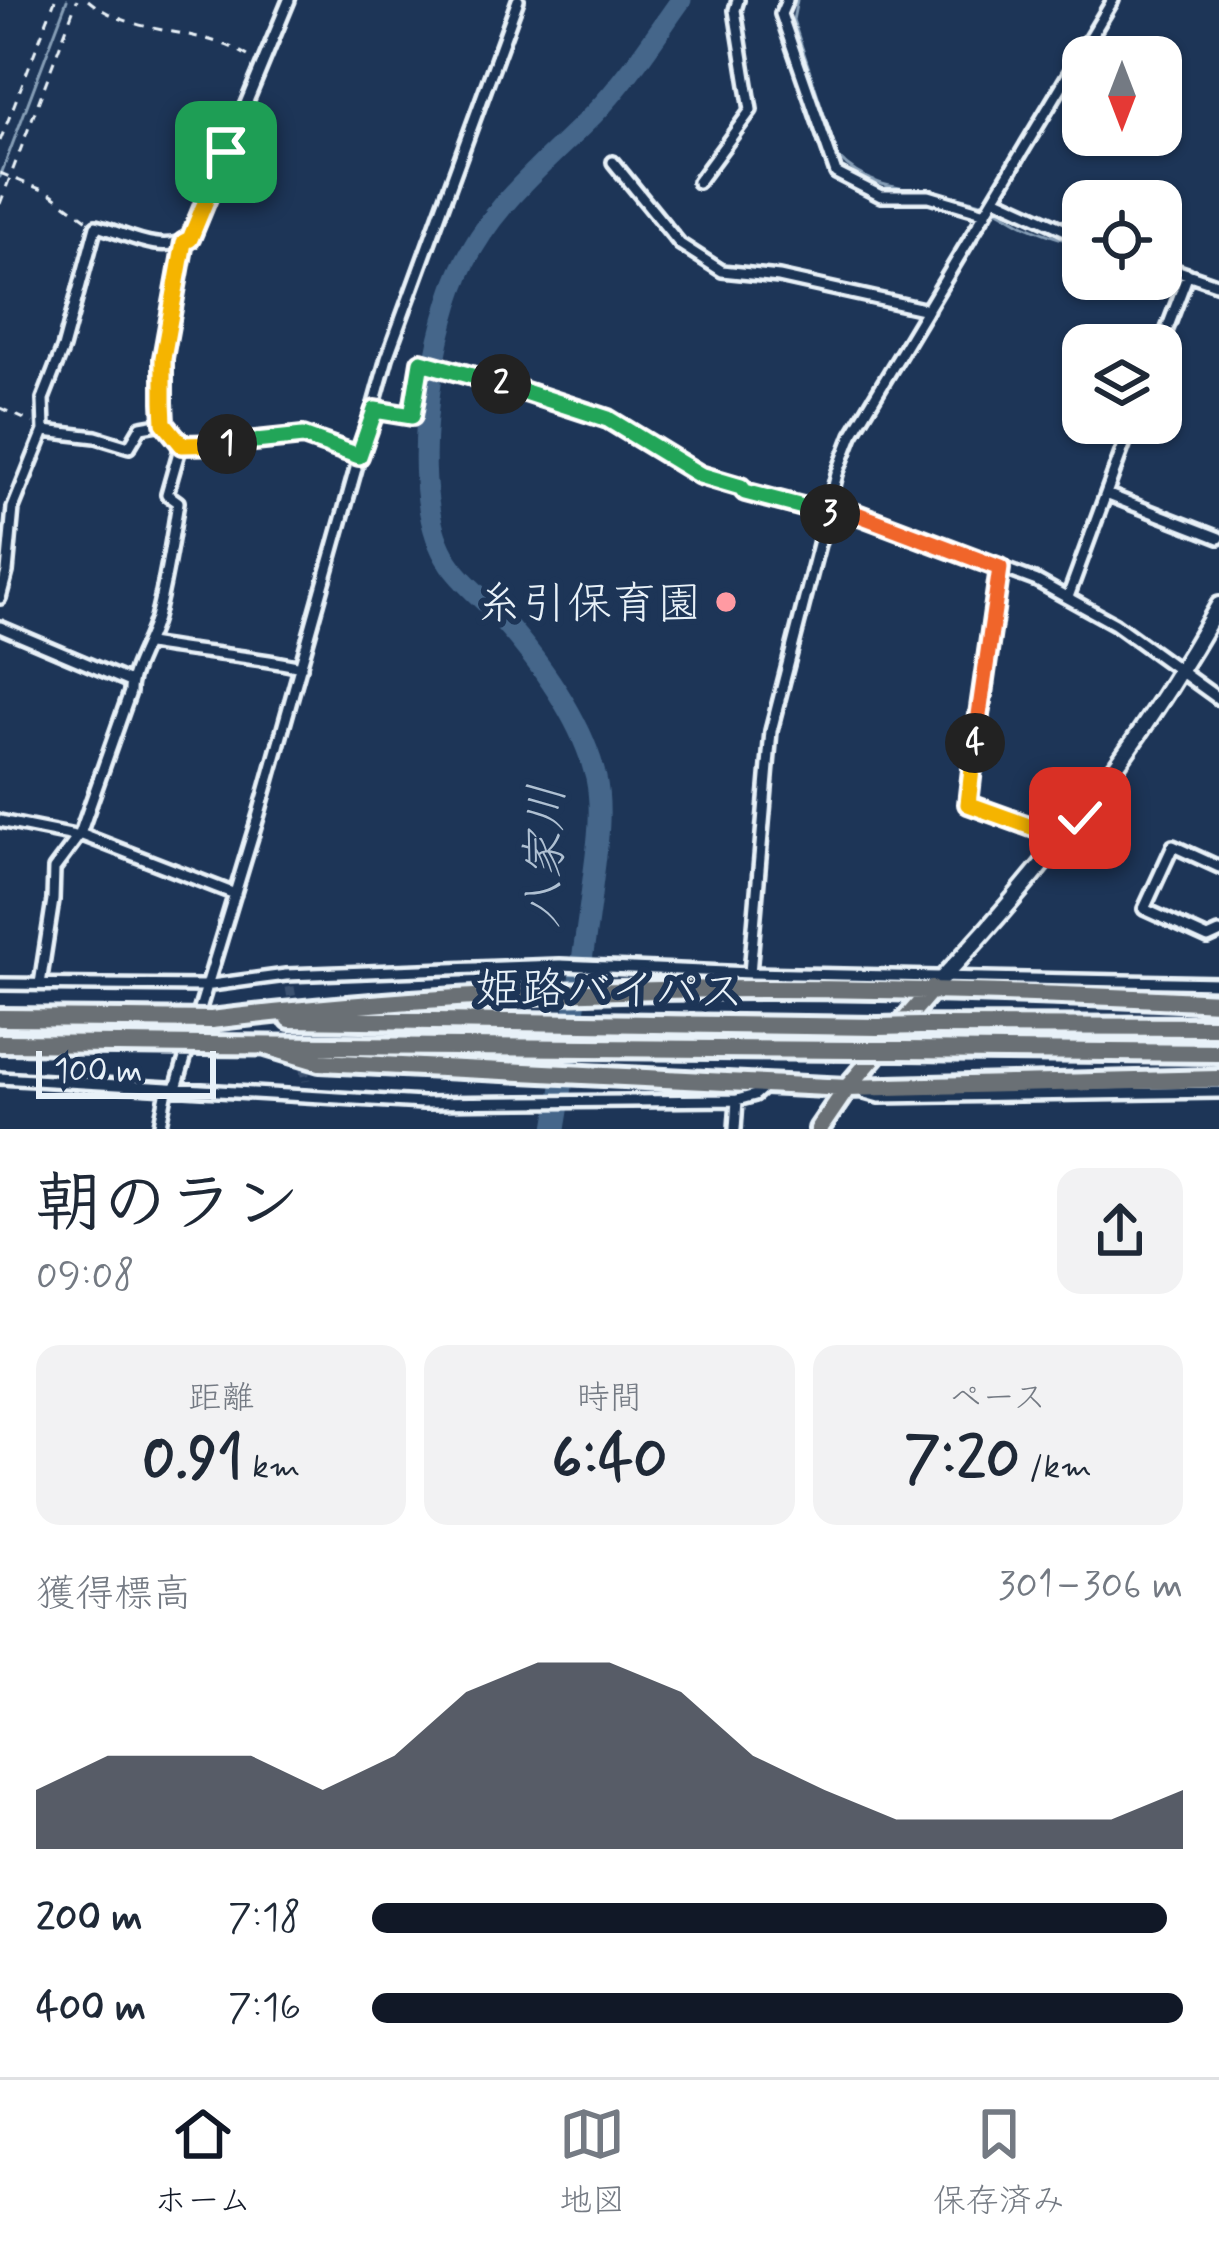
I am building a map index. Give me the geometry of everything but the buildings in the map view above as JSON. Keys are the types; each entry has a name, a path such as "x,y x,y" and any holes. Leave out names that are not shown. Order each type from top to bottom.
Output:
{"highway":[{"path":"819,1129 847,1088 937,983"},
{"path":"211,1020 333,1005 509,996 937,983 1219,1002"},
{"name":"姫路バイパス","path":"0,1018 1219,1027"},
{"name":"姫路バイパス","path":"0,1043 1219,1053"},
{"path":"266,1046 320,1063 765,1086 1219,1079"}],"main road":[{"path":"937,983 1062,838 1128,752 1219,605"}],"street":[{"path":"0,598 13,508 44,431 44,399 96,226 139,242 176,245 190,239 289,0"},
{"path":"159,1129 235,894 387,358 518,0"},
{"path":"698,182 751,110 734,10 738,0"},
{"path":"785,0 781,14 836,173 881,196 929,196 986,213"},
{"path":"750,973 771,731 804,614 824,516 852,435 1113,0"},
{"path":"613,162 680,244 722,271 779,277 928,310"},
{"path":"995,199 1062,229"},
{"path":"182,445 164,423 163,358 184,242"},
{"path":"1182,272 1219,285"},
{"path":"1169,324 1188,274"},
{"path":"375,410 412,416 421,362"},
{"path":"44,431 96,437 129,447 141,428 164,423"},
{"path":"182,445 303,436 359,456"},
{"path":"640,440 700,475 824,516 857,514 1069,596 1219,699"},
{"path":"1069,596 1124,444"},
{"path":"40,984 54,869 78,835 130,682 149,644 178,502 167,494 182,445"},
{"path":"1106,494 1219,538"},
{"path":"1000,568 968,804 1062,838"},
{"path":"0,627 130,682"},
{"path":"149,644 301,667"},
{"path":"0,821 78,835 235,894"},
{"path":"1219,867 1173,847 1144,910 1208,938 1219,933"},
{"path":"0,983 204,986 286,975 560,965 937,983 1219,983"},
{"path":"286,975 290,987"},
{"path":"0,1078 423,1103 737,1100 765,1086"},
{"path":"306,1081 308,1097"},
{"path":"847,1088 879,1097 1219,1092"},
{"path":"735,1129 737,1100"}],"path":[{"path":"0,141 55,0"},
{"path":"0,204 77,0"},
{"path":"88,0 120,21 220,41 262,66"},
{"path":"0,172 50,193 96,226"},
{"path":"421,362 583,409 640,440"},
{"path":"0,409 44,431"}],"waterway":[{"path":"0,177 67,0"},
{"name":"八家川","path":"555,1129 596,852 596,778 581,734 544,671 449,563 428,501 427,420 439,338 472,249 519,188 617,88 681,0"},
{"path":"797,0 793,20 838,157 871,180 968,199 1062,238"},
{"path":"1182,279 1219,293"}],"tunnel":[{"path":"290,987 306,1081"}],"place":[{"name":"糸引保育園","path":"726,602"}],"route":[{"path":"226,152 190,239 184,242 163,358 164,423 182,445 303,436 359,456 375,410 412,416 421,362 608,419 700,475 745,492 824,516 857,514 965,552 1000,568 968,804 1062,838 1080,818"}]}
